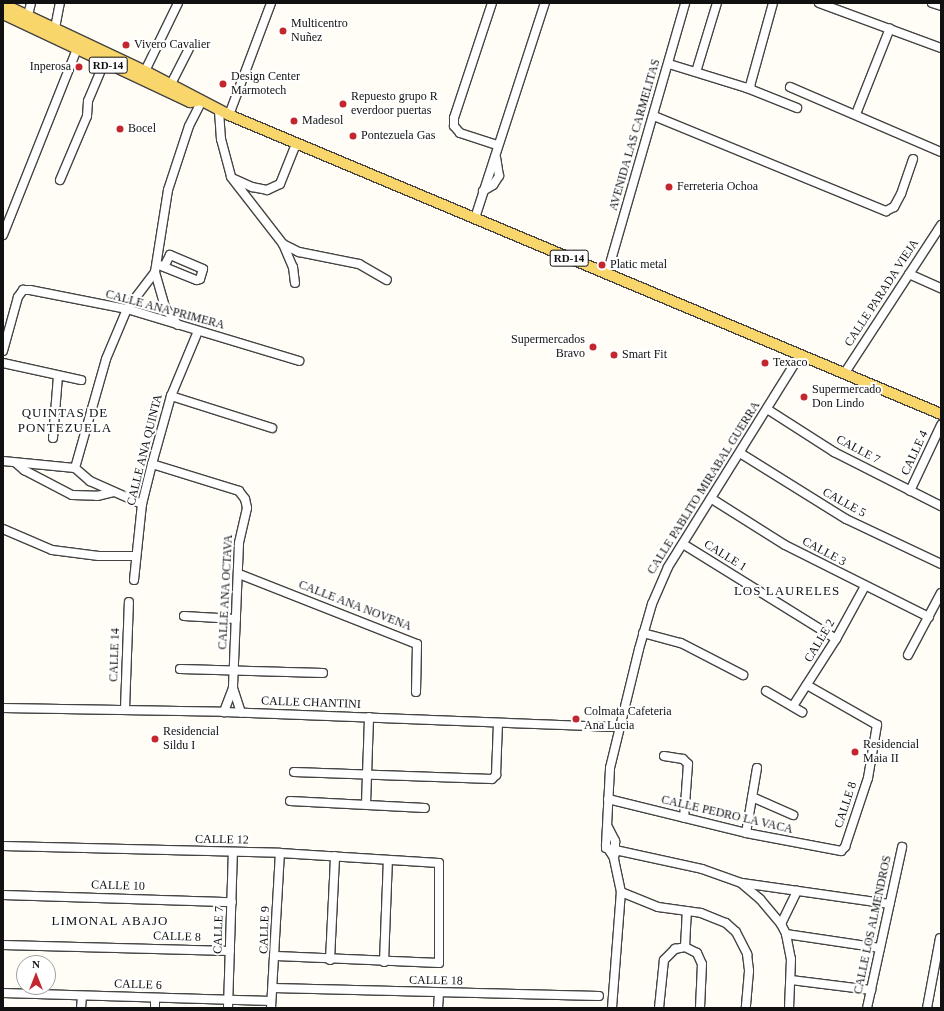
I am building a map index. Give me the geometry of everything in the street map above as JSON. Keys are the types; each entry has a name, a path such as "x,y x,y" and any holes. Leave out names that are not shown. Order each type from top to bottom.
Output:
{"main road":[{"name":"RD-14","path":"3,4 24,17 78,45 145,71 192,94 199,102"},
{"name":"RD-14","path":"3,14 24,17 55,28 104,63 190,102 199,102 941,414"}],"street":[{"path":"24,17 31,3"},
{"path":"55,28 60,3"},
{"path":"145,71 178,3"},
{"path":"229,115 270,3"},
{"path":"492,3 454,118 454,126 460,133 498,145"},
{"path":"474,218 496,158 498,145 545,3"},
{"name":"AVENIDA LAS CARMELITAS","path":"607,274 654,116 685,3"},
{"path":"696,72 717,3"},
{"path":"747,88 750,86 773,3"},
{"path":"819,3 941,48"},
{"path":"932,3 941,6"},
{"path":"856,114 890,28"},
{"path":"3,235 78,45"},
{"path":"171,84 189,49"},
{"path":"669,62 747,88 797,108"},
{"path":"60,180 87,116 88,100 104,63"},
{"path":"790,87 856,114 941,152"},
{"path":"178,325 165,308 159,268 168,190 189,126 199,102"},
{"path":"220,111 221,139 231,177 283,244 293,267 295,283"},
{"path":"654,116 886,211 894,207 898,200 913,159"},
{"path":"231,177 252,187 268,190 280,184 296,144"},
{"name":"CALLE PARADA VIEJA","path":"844,374 941,226"},
{"path":"283,244 298,252 358,264 387,280"},
{"path":"75,468 106,359 127,310 159,268 170,255 203,269 199,280 159,268"},
{"path":"909,274 941,288"},
{"name":"CALLE ANA PRIMERA","path":"3,351 18,297 23,290 127,310 299,360"},
{"name":"CALLE ANA QUINTA","path":"134,580 142,504 152,464 170,396 198,330"},
{"name":"CALLE PABLITO MIRABAL GUERRA","path":"608,828 610,768 618,727 643,632 659,585 800,355"},
{"path":"3,363 81,380"},
{"path":"53,438 58,376"},
{"path":"170,396 272,428"},
{"name":"CALLE 7","path":"767,409 834,452 941,506"},
{"name":"CALLE 4","path":"910,491 941,425"},
{"name":"CALLE 5","path":"740,453 846,519 941,564"},
{"path":"3,462 75,468 90,481 142,504"},
{"path":"16,463 24,470 72,495 101,496 114,492"},
{"name":"CALLE ANA OCTAVA","path":"152,464 238,491 245,499 247,508 239,543 239,574 233,688 224,712"},
{"name":"CALLE 3","path":"712,499 785,545 929,618"},
{"path":"3,529 52,550 99,556 136,556"},
{"name":"CALLE 1","path":"683,544 836,639"},
{"name":"CALLE ANA NOVENA","path":"239,574 417,644 416,692"},
{"name":"CALLE 2","path":"793,706 836,639 865,586"},
{"path":"908,655 941,593"},
{"name":"CALLE 14","path":"125,709 129,602"},
{"path":"184,616 236,619"},
{"path":"643,632 681,643 743,675"},
{"path":"180,669 322,673"},
{"name":"CALLE 8","path":"807,685 877,725 868,778 845,847 841,851"},
{"name":"CALLE ANA OCTAVA","path":"233,688 241,712"},
{"path":"766,691 802,712"},
{"name":"CALLE CHANTINI","path":"3,708 241,712 618,727"},
{"path":"366,804 369,716"},
{"path":"294,772 367,776 492,779 496,775 498,723"},
{"path":"664,756 683,759 688,764 684,818"},
{"path":"746,834 757,768"},
{"path":"752,797 793,815"},
{"name":"CALLE PEDRO LA VACA","path":"608,799 746,834 841,851"},
{"path":"290,801 425,808"},
{"path":"608,828 606,848 615,853 702,869 741,883 890,904"},
{"path":"608,828 614,841 621,892 612,1008"},
{"name":"CALLE 12","path":"3,846 280,853 440,863 440,961 436,964 384,962"},
{"name":"CALLE LOS ALMENDROS","path":"867,1008 902,847"},
{"name":"CALLE 7","path":"228,1004 233,852"},
{"name":"CALLE 9","path":"271,1005 276,956 280,853"},
{"path":"330,960 335,856"},
{"path":"276,956 384,962 388,860"},
{"path":"741,883 760,899 781,924 786,934 791,959 789,1008"},
{"path":"781,924 797,891"},
{"path":"621,892 658,907 701,912 726,923 742,942 749,962 746,1008"},
{"name":"CALLE 10","path":"3,895 232,902"},
{"path":"685,947 687,910"},
{"path":"786,934 880,948"},
{"path":"927,1008 940,938"},
{"name":"CALLE 8","path":"3,944 230,951"},
{"path":"659,1008 664,960 675,949 685,947 697,953 702,964 700,1008"},
{"path":"791,980 871,990"},
{"name":"CALLE 18","path":"273,988 599,996"},
{"name":"CALLE 6","path":"3,993 155,998 228,1004 271,1005"},
{"path":"438,1008 439,993"},
{"path":"81,1008 82,996"},
{"path":"155,998 155,1008"}],"place":[{"name":"Multicentro Nuñez","path":"283,31"},
{"name":"Vivero Cavalier","path":"126,45"},
{"name":"Inperosa","path":"79,67"},
{"name":"Design Center Marmotech","path":"223,84"},
{"name":"Repuesto grupo R everdoor puertas","path":"343,104"},
{"name":"Madesol","path":"294,121"},
{"name":"Bocel","path":"120,129"},
{"name":"Pontezuela Gas","path":"353,136"},
{"name":"Ferreteria Ochoa","path":"669,187"},
{"name":"Platic metal","path":"602,265"},
{"name":"Supermercados Bravo","path":"593,347"},
{"name":"Smart Fit","path":"614,355"},
{"name":"Texaco","path":"765,363"},
{"name":"Supermercado Don Lindo","path":"804,397"},
{"name":"Colmata Cafeteria Ana Lucia","path":"576,719"},
{"name":"Residencial Sildu I","path":"155,739"},
{"name":"Residencial Maia II","path":"855,752"}],"district":[{"name":"QUINTAS DE PONTEZUELA","path":"65,422"},
{"name":"LOS LAURELES","path":"787,591"},
{"name":"LIMONAL ABAJO","path":"110,921"}]}
